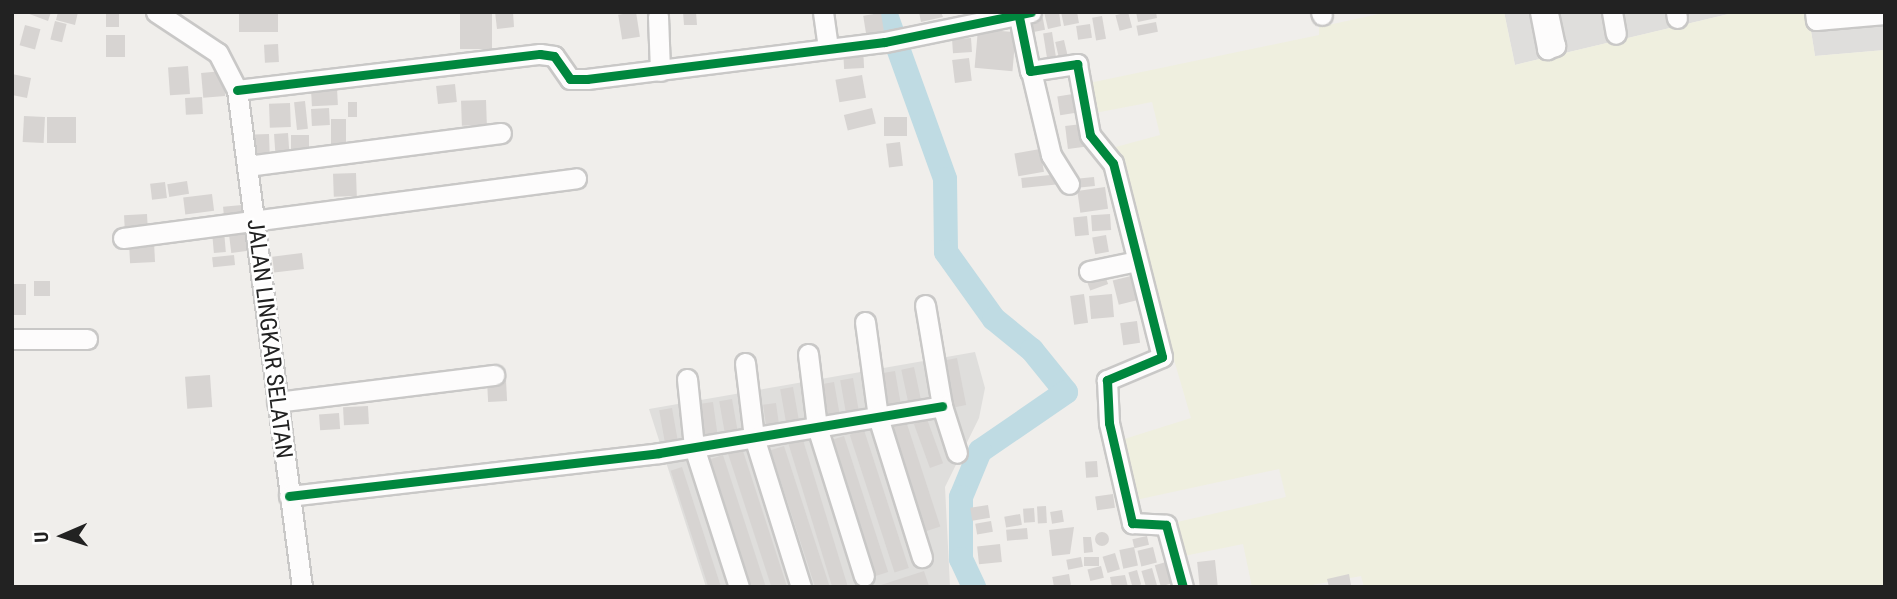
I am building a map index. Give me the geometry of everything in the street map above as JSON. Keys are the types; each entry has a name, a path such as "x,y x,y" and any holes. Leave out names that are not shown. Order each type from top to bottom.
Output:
{"street":[{"name":"JALAN LINGKAR SELATAN","path":"156,12 218,52 237,90 302,587"},
{"path":"823,12 828,48"},
{"path":"1540,12 1547,49 1555,46 1548,12"},
{"path":"1612,12 1616,34"},
{"path":"1815,12 1816,20 1885,14"},
{"path":"237,90 540,54 554,56 570,79 660,71 911,38 989,18 1025,14 1031,71 1051,155 1069,184"},
{"path":"658,16 660,71"},
{"path":"1031,71 1077,64 1089,132 1112,159 1162,358 1111,378 1104,390 1132,523 1166,524 1183,587"},
{"path":"247,166 500,134"},
{"path":"123,238 253,218 576,178"},
{"path":"1089,271 1137,261"},
{"path":"925,305 942,406 957,453"},
{"path":"864,322 878,417 922,557"},
{"path":"12,339 87,339"},
{"path":"808,354 817,427 864,576"},
{"path":"746,363 754,437 801,587"},
{"path":"277,402 494,375"},
{"path":"687,379 694,447 739,587"},
{"path":"289,496 694,447 942,406"}],"shaded area":[{"path":"1504,12 1737,12 1515,65"},
{"path":"1808,12 1885,12 1885,50 1815,56"},
{"path":"975,352 985,388 979,418 945,487 950,587 706,587 649,409"}],"green space":[{"path":"1388,12 1504,12 1515,65 1737,12 1808,12 1815,56 1885,50 1885,587 1364,587 1361,576 1301,587 1252,587 1243,544 1179,557 1173,523 1286,497 1279,469 1131,501 1118,441 1191,418 1112,148 1160,135 1152,102 1095,113 1089,83 1319,35 1319,27"}],"building":[{"path":"24,12 51,12 48,21"},
{"path":"58,12 78,12 75,25 56,20"},
{"path":"106,12 119,12 119,27 106,27"},
{"path":"239,12 278,12 278,32 239,32"},
{"path":"460,12 492,12 492,49 460,49"},
{"path":"495,12 513,12 514,27 497,29"},
{"path":"636,12 640,37 622,40 618,15"},
{"path":"683,12 696,12 697,25 684,25"},
{"path":"919,12 941,12 943,17 921,22"},
{"path":"1044,12 1059,12 1061,26 1048,29"},
{"path":"1061,12 1077,12 1079,23 1064,26"},
{"path":"1128,12 1132,27 1120,31 1115,15"},
{"path":"1136,12 1156,12 1157,18 1138,22"},
{"path":"881,13 884,33 866,36 863,16"},
{"path":"1042,14 1045,30 1028,33 1025,17"},
{"path":"1102,16 1106,39 1096,40 1092,18"},
{"path":"55,21 67,24 62,42 50,39"},
{"path":"1156,22 1158,32 1138,36 1136,26"},
{"path":"1090,24 1092,38 1078,40 1076,26"},
{"path":"25,25 40,29 35,49 20,45"},
{"path":"978,29 1016,32 1012,71 975,68"},
{"path":"1052,32 1056,58 1047,59 1043,33"},
{"path":"106,35 125,35 125,57 106,57"},
{"path":"971,38 972,52 953,53 952,39"},
{"path":"1064,40 1068,58 1059,60 1055,42"},
{"path":"278,44 279,62 265,63 264,45"},
{"path":"863,47 864,68 844,69 843,48"},
{"path":"969,58 972,81 955,83 952,60"},
{"path":"188,66 190,94 170,95 168,67"},
{"path":"223,71 225,96 203,98 201,73"},
{"path":"12,74 31,78 27,98 12,95"},
{"path":"862,75 866,98 839,102 835,80"},
{"path":"455,84 457,102 438,104 436,86"},
{"path":"337,88 338,105 312,106 311,89"},
{"path":"1079,93 1082,112 1060,115 1057,96"},
{"path":"202,97 203,114 186,115 185,98"},
{"path":"486,100 487,125 462,126 461,101"},
{"path":"305,101 308,129 297,130 294,102"},
{"path":"348,102 357,102 357,117 348,117"},
{"path":"290,103 291,127 270,128 269,104"},
{"path":"329,108 330,125 312,126 311,109"},
{"path":"872,108 876,124 848,131 844,115"},
{"path":"24,116 45,117 44,143 23,142"},
{"path":"47,117 76,117 76,143 47,143"},
{"path":"884,117 907,117 907,136 884,136"},
{"path":"331,119 346,119 346,151 331,151"},
{"path":"1082,124 1085,147 1068,149 1065,126"},
{"path":"288,133 290,159 276,160 274,134"},
{"path":"269,134 270,161 254,162 253,135"},
{"path":"291,135 309,135 309,158 291,158"},
{"path":"900,142 903,166 889,168 886,144"},
{"path":"1040,149 1044,172 1018,176 1014,154"},
{"path":"356,173 357,196 334,197 333,174"},
{"path":"1060,174 1061,184 1022,188 1021,178"},
{"path":"1094,177 1095,186 1080,188 1079,179"},
{"path":"187,181 189,194 169,197 167,184"},
{"path":"165,182 167,198 152,200 150,184"},
{"path":"1105,187 1108,209 1080,213 1077,191"},
{"path":"212,194 214,211 185,214 183,198"},
{"path":"242,205 243,217 224,219 223,207"},
{"path":"147,214 148,231 125,232 124,215"},
{"path":"1110,214 1111,230 1092,231 1091,215"},
{"path":"1087,216 1089,235 1075,236 1073,217"},
{"path":"245,225 248,251 231,253 228,227"},
{"path":"224,231 226,252 214,253 212,232"},
{"path":"1106,235 1109,252 1095,254 1092,237"},
{"path":"154,242 155,262 130,263 129,243"},
{"path":"302,253 304,269 274,273 272,257"},
{"path":"234,255 235,265 213,267 212,257"},
{"path":"1103,270 1108,284 1090,291 1085,276"},
{"path":"1135,275 1141,299 1119,305 1113,281"},
{"path":"34,281 50,281 50,296 34,296"},
{"path":"12,284 26,284 26,315 12,315"},
{"path":"1084,294 1088,323 1074,325 1070,296"},
{"path":"1112,294 1114,317 1091,319 1089,296"},
{"path":"1137,321 1140,343 1123,345 1120,323"},
{"path":"957,358 966,405 952,408 943,361"},
{"path":"914,367 921,401 909,404 901,370"},
{"path":"895,371 901,405 886,408 880,374"},
{"path":"210,375 212,407 187,409 185,377"},
{"path":"853,378 859,413 846,416 840,380"},
{"path":"506,380 507,401 488,402 487,381"},
{"path":"834,382 840,415 826,418 820,384"},
{"path":"793,387 799,422 786,425 780,389"},
{"path":"732,399 738,432 725,435 719,401"},
{"path":"713,402 718,436 704,438 699,404"},
{"path":"776,403 779,425 766,427 763,405"},
{"path":"368,406 369,424 344,425 343,407"},
{"path":"672,408 678,442 665,445 659,410"},
{"path":"339,413 340,429 320,430 319,414"},
{"path":"927,419 943,463 930,468 914,424"},
{"path":"906,421 940,527 926,531 892,426"},
{"path":"864,430 909,568 895,573 850,435"},
{"path":"844,436 888,572 875,576 831,440"},
{"path":"803,440 848,587 832,587 789,444"},
{"path":"784,446 830,587 815,587 771,450"},
{"path":"742,448 787,587 771,587 728,453"},
{"path":"723,455 766,587 750,587 709,460"},
{"path":"1097,461 1098,477 1086,478 1085,462"},
{"path":"682,467 721,587 708,587 671,471"},
{"path":"1113,494 1115,508 1097,510 1095,497"},
{"path":"988,505 990,518 972,521 970,508"},
{"path":"1037,506 1046,506 1047,523 1038,523"},
{"path":"1034,508 1035,522 1024,523 1023,509"},
{"path":"1062,510 1064,522 1052,524 1050,512"},
{"path":"1020,514 1022,525 1006,528 1004,517"},
{"path":"991,521 993,532 977,535 975,524"},
{"path":"1074,527 1070,554 1052,556 1049,530"},
{"path":"1027,528 1028,539 1007,541 1006,530"},
{"path":"1099,532 1105,532 1109,539 1105,546 1099,546 1095,542 1095,536"},
{"path":"1147,536 1149,545 1134,548 1132,539"},
{"path":"1083,537 1091,537 1093,552 1084,553"},
{"path":"1000,544 1002,562 979,564 977,546"},
{"path":"1134,547 1138,566 1123,569 1119,550"},
{"path":"1153,547 1157,563 1141,566 1137,551"},
{"path":"1115,553 1120,569 1108,573 1103,557"},
{"path":"1081,557 1083,567 1068,570 1066,560"},
{"path":"1084,557 1099,557 1099,566 1084,566"},
{"path":"1173,560 1179,581 1161,586 1155,565"},
{"path":"1215,560 1218,587 1200,587 1197,562"},
{"path":"1101,566 1104,578 1090,581 1087,569"},
{"path":"1152,568 1157,585 1146,587 1141,571"},
{"path":"1137,570 1141,584 1132,587 1128,572"},
{"path":"924,571 929,586 878,587 878,586"},
{"path":"1069,574 1071,585 1054,587 1052,577"},
{"path":"1349,574 1351,585 1329,587 1327,579"},
{"path":"1125,575 1128,587 1112,587 1110,577"}],"waterway":[{"path":"885,12 945,179 946,252 994,319 1032,350 1066,392 980,451 961,497 961,559 974,587"}],"cycle path":[{"path":"237,90 540,54 554,56 570,79 587,79 885,42 1031,12"},
{"path":"1019,17 1030,71 1077,64 1090,135 1113,163 1162,357 1107,380 1109,423 1132,523 1166,525 1183,587"},
{"path":"289,496 659,453 942,406"}]}
